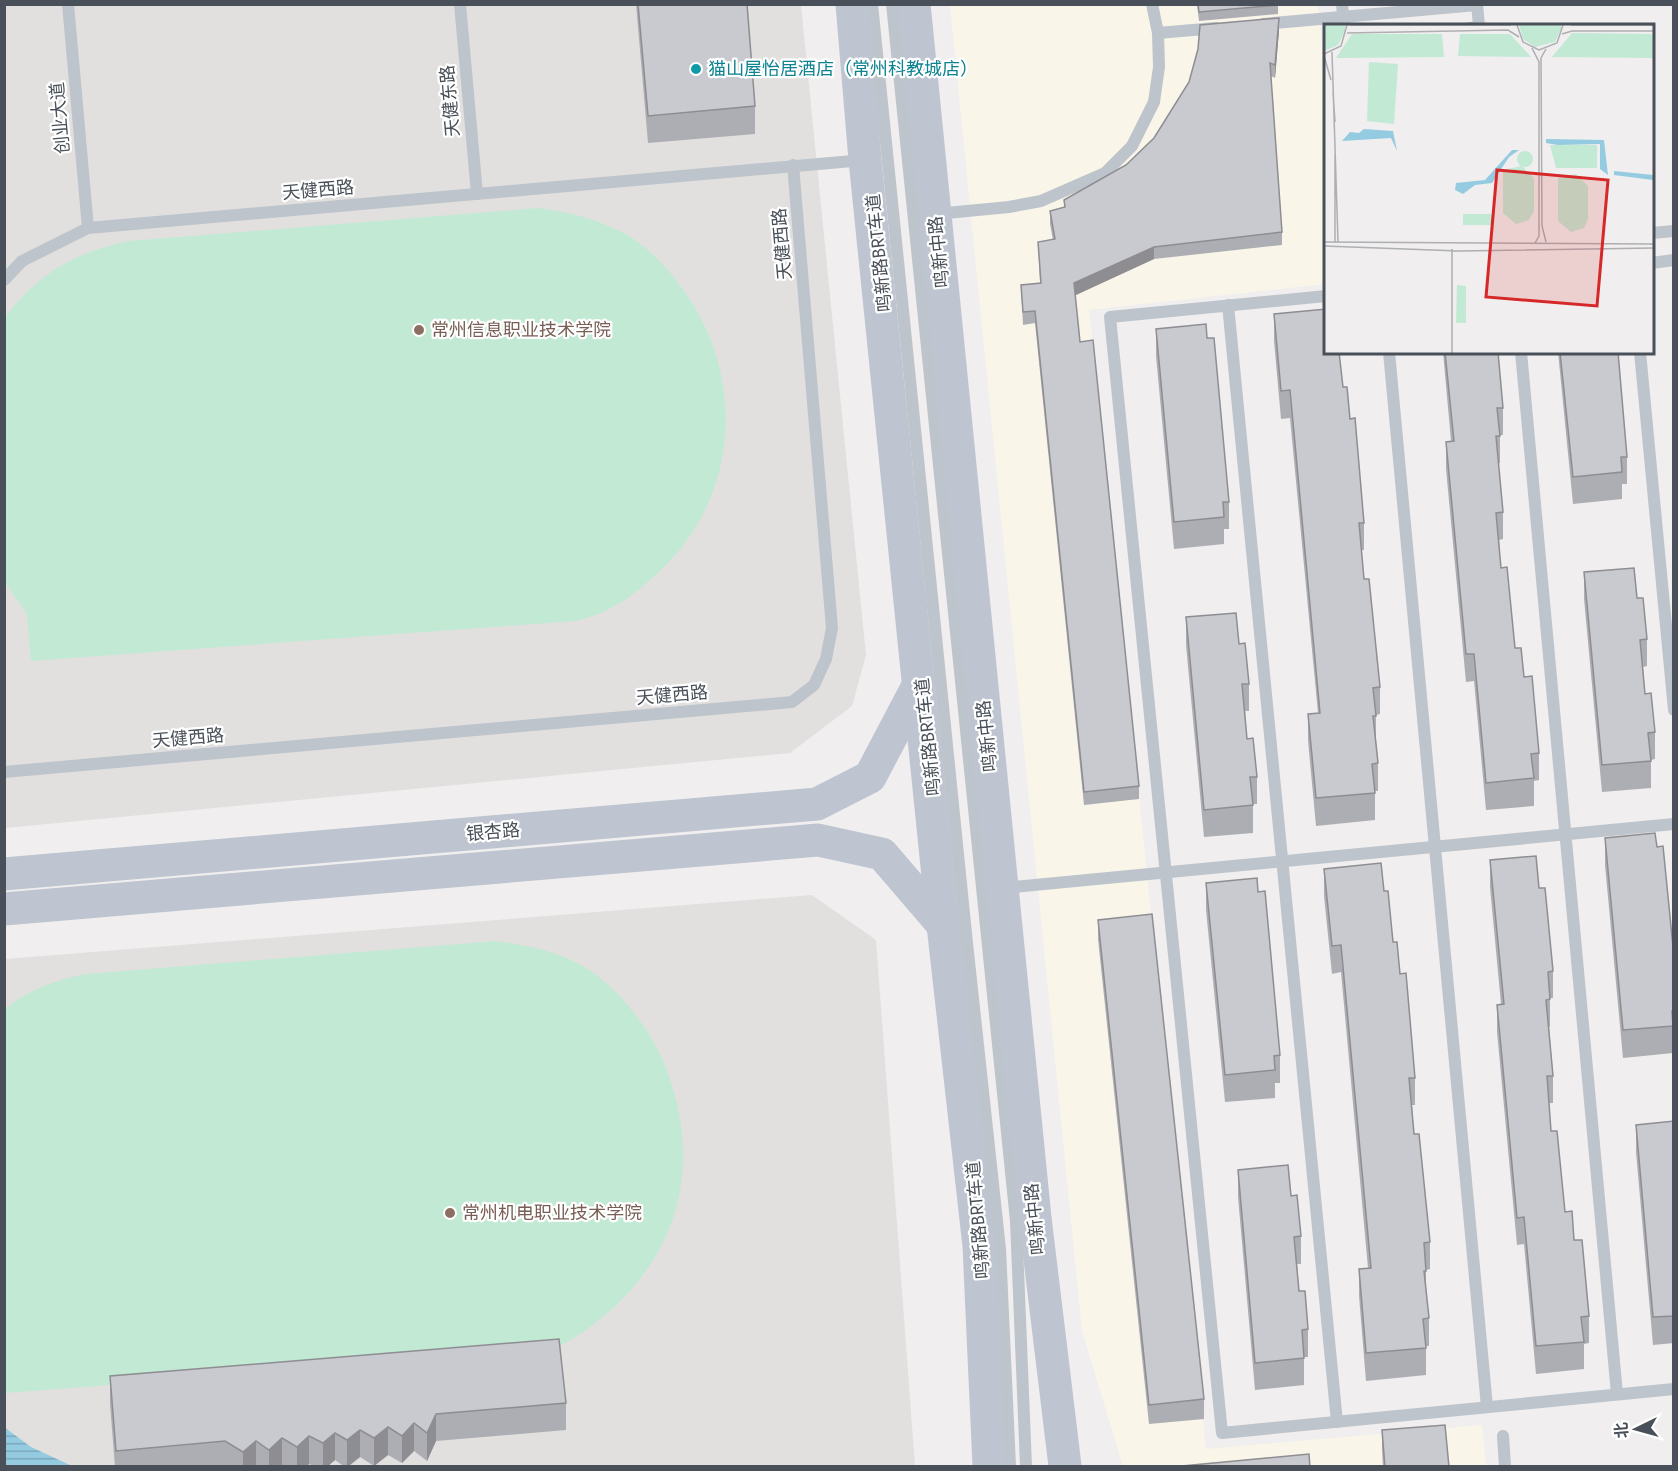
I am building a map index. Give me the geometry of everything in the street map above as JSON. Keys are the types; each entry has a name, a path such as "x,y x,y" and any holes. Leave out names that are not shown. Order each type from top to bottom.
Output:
{"main road":[{"path":"852,4 865,160 943,925 979,1246 989,1467"},
{"name":"鸣新中路","path":"914,4 1028,1154 1065,1467"},
{"name":"银杏路","path":"4,874 818,804 870,777 919,684"},
{"name":"银杏路","path":"4,909 818,840 882,854 943,925"}],"lane":[{"name":"创业大道","path":"68,4 88,228"},
{"name":"天健东路","path":"460,4 477,194"},
{"name":"鸣新路BRT车道","path":"872,4 1000,1249 1010,1467"},
{"name":"鸣新路BRT车道","path":"892,4 1016,1221 1026,1467"},
{"path":"935,214 1009,207 1041,201 1104,173 1132,146 1154,102 1160,67 1158,33 1152,4"},
{"path":"1251,25 1477,5 1479,24"},
{"path":"1158,33 1228,27"},
{"name":"天健西路","path":"4,280 22,261 88,228 865,160"},
{"name":"天健西路","path":"4,772 792,702 814,685 826,659 832,628 793,165"},
{"path":"1654,233 1674,231"},
{"path":"1654,262 1674,260"},
{"path":"1324,296 1110,317 1222,1433 1674,1389"},
{"path":"1228,305 1337,1422"},
{"path":"1389,354 1487,1407"},
{"path":"1521,354 1617,1394"},
{"path":"1640,354 1674,710"},
{"path":"1003,888 1674,824"},
{"path":"1016,1221 1028,1154"},
{"path":"1503,1436 1505,1467"}],"shaded area":[{"name":"常州信息职业技术学院","path":"5,5 801,5 866,655 852,706 790,753 5,828"},
{"path":"950,5 1318,5 1324,66 1324,284 1089,310 1206,1449 1482,1425 1486,1466 1123,1466 1082,1331"},
{"name":"常州机电职业技术学院","path":"812,895 876,940 915,1466 5,1466 5,959"}],"green space":[{"path":"539,208 572,214 604,224 635,240 652,254 669,271 689,298 708,333 720,370 725,407 724,445 716,481 702,516 681,548 647,582 612,608 575,621 31,661 27,614 4,581 4,319 30,289 44,277 74,259 129,241"},
{"path":"496,941 562,956 593,972 628,1005 649,1034 661,1056 673,1088 681,1126 683,1156 681,1185 675,1212 665,1239 651,1264 633,1288 611,1310 570,1340 533,1353 5,1393 5,1009 43,986 86,974"}],"water":[{"path":"4,1427 31,1447 72,1466 5,1466"}],"building":[{"name":"猫山屋怡居酒店（常州科教城店）","path":"638,4 747,4 755,106 648,116"},
{"path":"1198,4 1278,4 1278,5 1199,12"},
{"path":"1279,18 1275,65 1270,63 1282,232 1154,247 1074,283 1080,342 1093,340 1139,786 1084,792 1035,311 1023,312 1021,285 1041,283 1038,242 1055,239 1050,211 1065,207 1064,200 1126,165 1154,138 1189,82 1198,49 1200,25"},
{"path":"1324,309 1324,354 1339,354 1343,387 1347,387 1350,419 1355,418 1364,523 1359,523 1364,579 1369,579 1380,687 1373,688 1376,716 1373,716 1378,763 1372,764 1375,793 1316,798 1308,714 1320,713 1290,390 1281,391 1274,314"},
{"path":"1206,324 1207,338 1214,338 1229,502 1223,502 1224,517 1174,522 1156,329"},
{"path":"1445,354 1498,354 1503,408 1497,408 1500,436 1496,436 1503,512 1496,513 1501,568 1507,567 1515,648 1521,648 1524,677 1532,676 1539,753 1531,754 1534,778 1486,783 1474,654 1466,654 1446,442 1454,441"},
{"path":"1560,354 1618,354 1627,457 1621,457 1622,472 1573,477"},
{"path":"1634,568 1637,598 1643,598 1647,639 1640,640 1645,694 1651,693 1655,732 1648,733 1651,761 1602,765 1584,572"},
{"path":"1236,613 1239,644 1245,643 1249,684 1242,684 1247,739 1253,738 1257,777 1250,777 1253,805 1204,810 1186,617"},
{"path":"1655,833 1657,847 1663,846 1674,957 1673,1026 1623,1030 1605,838"},
{"path":"1536,856 1539,888 1545,888 1553,971 1548,972 1550,999 1546,1000 1553,1076 1547,1076 1551,1131 1557,1131 1565,1212 1572,1211 1574,1240 1582,1240 1589,1316 1581,1317 1584,1342 1536,1346 1524,1217 1517,1218 1497,1005 1504,1004 1490,860"},
{"path":"1381,863 1384,891 1388,891 1393,942 1397,942 1400,974 1406,973 1415,1078 1409,1078 1414,1134 1419,1134 1430,1242 1424,1243 1426,1271 1424,1271 1429,1318 1423,1319 1426,1348 1366,1353 1359,1269 1371,1268 1341,945 1332,946 1324,869"},
{"path":"1257,878 1258,892 1265,891 1280,1055 1274,1056 1275,1070 1225,1075 1206,883"},
{"path":"1152,914 1204,1399 1149,1405 1098,920"},
{"path":"1674,1121 1674,1316 1653,1317 1636,1125"},
{"path":"1288,1165 1291,1196 1297,1195 1301,1236 1294,1237 1299,1291 1305,1291 1308,1329 1302,1330 1304,1358 1255,1363 1238,1170"},
{"path":"559,1339 566,1403 436,1414 427,1433 414,1423 402,1436 388,1427 374,1438 360,1430 347,1440 335,1433 323,1443 309,1436 297,1447 282,1438 269,1450 256,1441 243,1452 225,1441 116,1451 110,1376"},
{"path":"1445,1425 1449,1467 1385,1467 1382,1430"},
{"path":"1309,1454 1310,1467 1182,1467 1182,1466"}],"place":[{"name":"猫山屋怡居酒店（常州科教城店）","path":"696,69"},
{"name":"常州信息职业技术学院","path":"419,330"},
{"name":"常州机电职业技术学院","path":"450,1213"}]}
